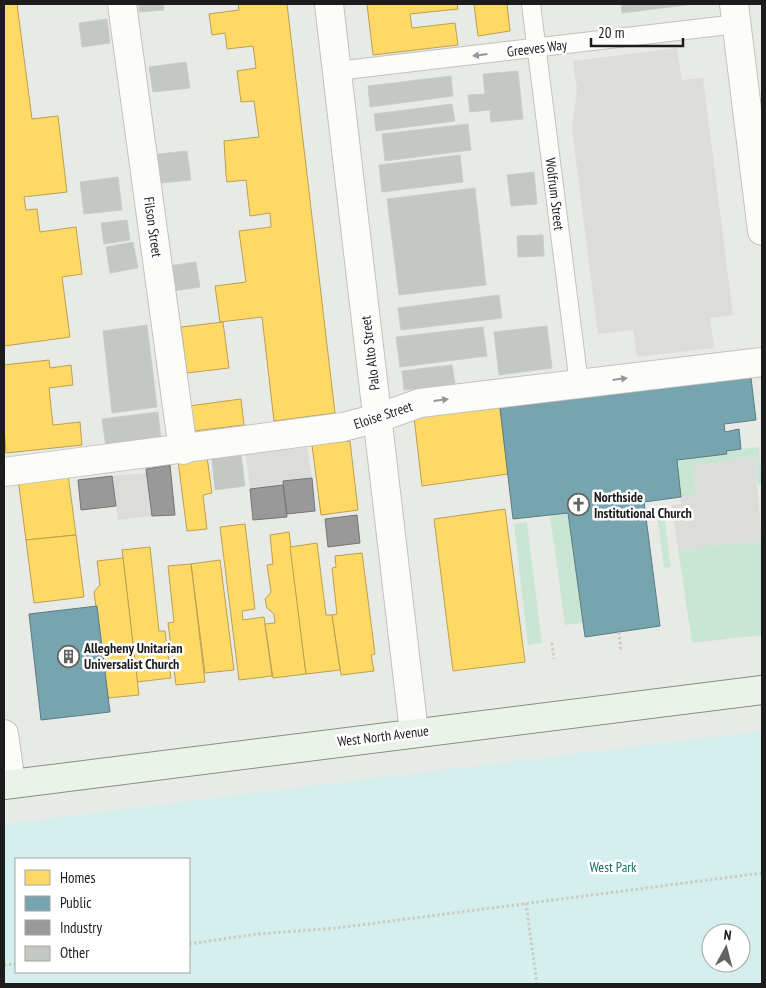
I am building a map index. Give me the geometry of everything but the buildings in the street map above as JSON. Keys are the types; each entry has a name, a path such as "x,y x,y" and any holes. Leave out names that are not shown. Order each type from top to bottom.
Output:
{"main road":[{"name":"West North Avenue","path":"7,784 762,690"}],"street":[{"name":"Filson Street","path":"122,4 183,450"},
{"name":"Palo Alto Street","path":"329,4 414,732"},
{"path":"735,14 762,231"},
{"name":"Eloise Street","path":"4,472 183,450 343,427 378,418 420,403 762,362"},
{"path":"4,734 7,784"}],"lane":[{"name":"Wolfrum Street","path":"531,4 579,384"},
{"name":"Greeves Way","path":"337,72 536,48 735,14"}],"path":[{"path":"619,632 621,651"},
{"path":"552,643 554,658"},
{"path":"190,944 257,934 337,928 762,873"},
{"path":"526,903 536,984"}],"green space":[{"path":"759,447 762,484 758,485 755,458 694,466 696,494 680,495 677,460 726,454 726,451"},
{"path":"568,513 583,623 565,625 550,515"},
{"path":"657,514 664,514 671,567 664,568"},
{"path":"527,522 542,643 528,645 514,524"},
{"path":"762,541 762,635 692,643 678,549"},
{"name":"West Park","path":"762,731 762,984 4,984 4,824"}],"shaded area":[{"path":"677,48 682,80 703,78 733,315 710,318 714,348 637,357 633,330 598,334 572,130 577,89 573,61"},
{"path":"307,447 312,478 283,481 283,485 250,489 246,455"},
{"path":"755,458 762,541 678,549 672,505 681,504 680,495 696,493 694,466"},
{"path":"147,473 152,516 118,520 112,476"}],"place":[{"name":"Northside Institutional Church","path":"578,505"},
{"name":"Allegheny Unitarian Universalist Church","path":"68,656"}]}
